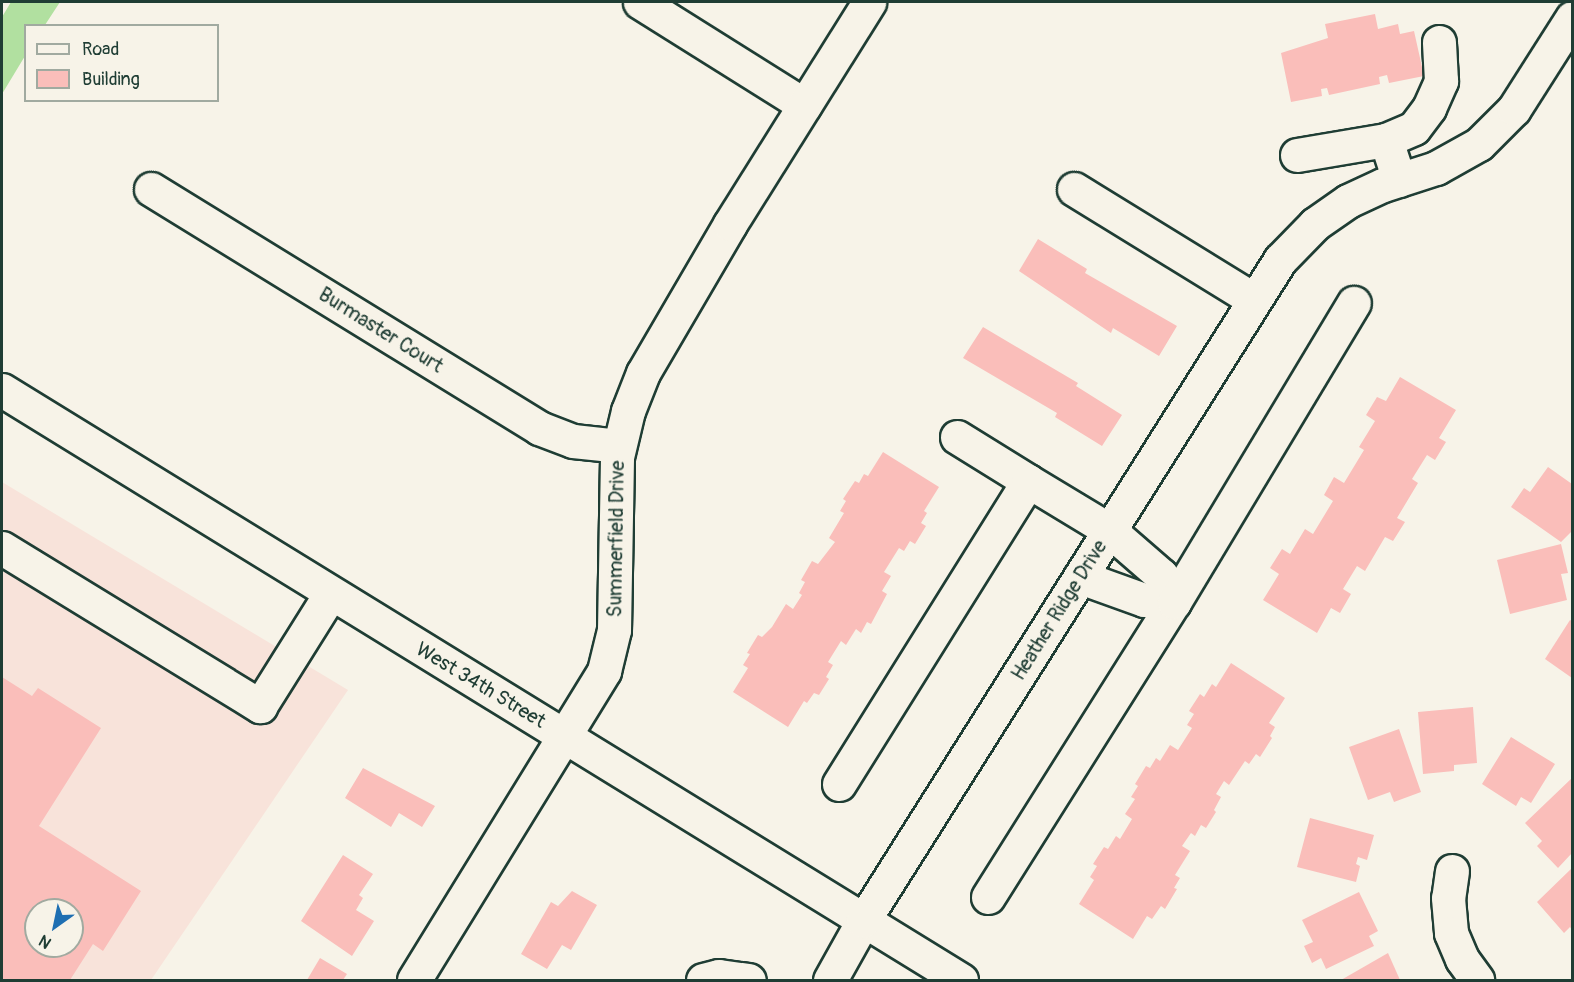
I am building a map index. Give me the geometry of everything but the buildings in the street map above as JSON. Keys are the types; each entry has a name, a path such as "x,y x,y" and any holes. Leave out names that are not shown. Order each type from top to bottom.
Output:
{"street":[{"path":"640,2 804,105"},
{"name":"Summerfield Drive","path":"414,981 601,676 611,651 614,490 619,447 628,411 650,358 869,2"},
{"name":"Heather Ridge Drive","path":"830,981 863,921 1253,299 1280,260 1315,224 1348,201 1458,158 1489,136 1561,63 1572,18"},
{"path":"1297,155 1386,140 1414,128 1429,108 1441,81 1439,42"},
{"path":"1386,140 1399,180"},
{"name":"Burmaster Court","path":"152,189 539,428 573,441 619,447"},
{"path":"1074,189 1253,299"},
{"path":"988,897 1174,602 1354,303"},
{"name":"West 34th Street","path":"2,390 961,981"},
{"path":"957,437 1109,530 1161,575 1174,602"},
{"path":"839,784 1028,481"},
{"path":"2,549 260,706 331,593"},
{"path":"1080,577 1144,600 1174,602"},
{"path":"1452,871 1448,898 1451,933 1462,959 1477,981"},
{"path":"703,981 719,976 748,981"}],"shaded area":[{"path":"2,482 348,690 151,980 2,980"}],"green space":[{"path":"11,2 60,2 46,24 24,24 24,58 2,94 2,17"}]}
